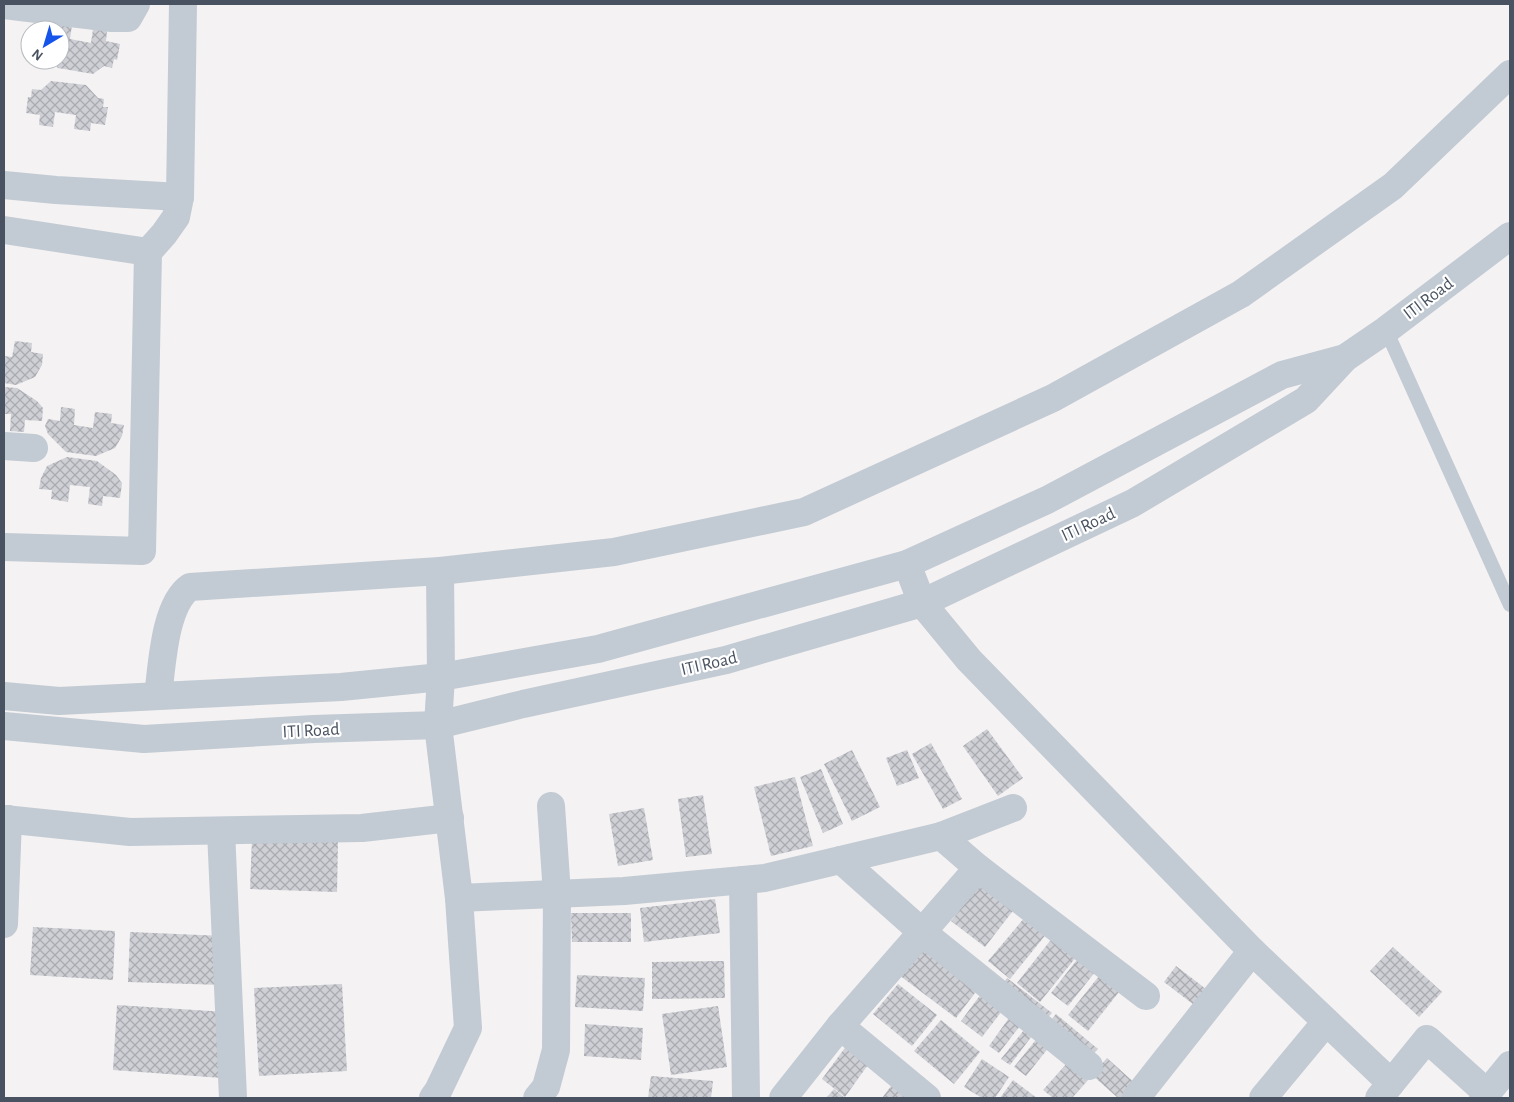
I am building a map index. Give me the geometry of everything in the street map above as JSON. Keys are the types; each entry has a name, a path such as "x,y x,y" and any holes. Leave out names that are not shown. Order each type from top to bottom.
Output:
{"street":[{"path":"4,5 112,18 128,18 136,4"},
{"path":"4,547 142,551 148,252 176,217 180,197 183,4"},
{"path":"158,696 170,617 183,592 190,587 440,571 614,552 804,512 1053,398 1241,294 1377,198 1393,186 1510,74"},
{"path":"4,185 180,197"},
{"path":"4,230 148,252"},
{"name":"ITI Road","path":"4,726 144,739 314,729 438,725 523,704 726,660 922,603 1133,503 1306,400 1345,358 1386,330 1510,236"},
{"name":"ITI Road","path":"4,696 60,701 341,687 441,677 598,649 907,564 1047,500 1282,375 1345,358"},
{"path":"4,446 34,448"},
{"path":"907,564 922,603 969,660 1252,952 1326,1022 1385,1091 1427,1039 1485,1096 1510,1065"},
{"path":"433,1098 438,1092 468,1028 459,898 438,725 441,677 440,571"},
{"path":"537,1098 546,1087 556,1050 557,894 551,806"},
{"path":"459,898 624,892 765,878 941,836 1013,808"},
{"path":"4,924 6,819 130,832 362,828 450,818"},
{"path":"221,831 233,1098"},
{"path":"941,836 978,868 1146,996"},
{"path":"841,860 922,932 1089,1066"},
{"path":"783,1098 840,1026 978,868"},
{"path":"743,880 746,1098"},
{"path":"1136,1098 1252,952"},
{"path":"1263,1098 1326,1022"},
{"path":"840,1026 927,1098"}],"lane":[{"path":"1386,330 1510,606"}],"building":[{"path":"93,29 107,31 106,41 120,44 117,60 114,59 112,68 104,66 93,74 70,70 70,39 91,43"},
{"path":"51,81 86,85 98,98 104,99 103,107 108,107 105,125 91,123 90,131 74,129 76,115 55,112 53,127 39,125 40,115 26,113 28,97 31,97 32,89 41,90"},
{"path":"15,341 32,343 31,352 43,354 42,365 35,377 16,385 4,383 4,356 12,357"},
{"path":"4,387 17,388 37,401 43,408 42,421 25,420 24,432 10,431 11,414 4,414"},
{"path":"61,407 75,409 74,425 93,428 95,412 112,414 111,423 124,425 122,436 115,448 96,456 66,452 48,434 45,426 48,419 60,421"},
{"path":"67,457 97,461 116,475 122,483 120,498 103,496 102,506 88,504 90,487 70,485 68,502 51,499 52,490 39,489 41,478 47,466"},
{"path":"987,729 1023,778 998,796 963,746"},
{"path":"931,743 962,799 943,809 912,754"},
{"path":"852,750 880,807 852,821 824,764"},
{"path":"907,750 919,778 897,786 886,758"},
{"path":"821,769 843,824 823,833 800,777"},
{"path":"795,777 813,846 771,856 754,787"},
{"path":"703,795 712,854 686,857 678,799"},
{"path":"644,808 653,860 618,866 609,814"},
{"path":"252,838 338,841 337,892 250,889"},
{"path":"985,877 1019,903 985,947 951,921"},
{"path":"715,899 720,933 644,942 640,908"},
{"path":"1031,910 1052,927 1010,979 988,961"},
{"path":"571,913 631,913 631,942 572,942"},
{"path":"33,927 115,931 113,980 30,975"},
{"path":"130,932 224,936 222,985 128,982"},
{"path":"1057,932 1081,951 1040,1002 1017,983"},
{"path":"925,942 981,985 956,1018 899,975"},
{"path":"1393,947 1442,992 1419,1017 1370,971"},
{"path":"1083,952 1100,966 1068,1006 1051,993"},
{"path":"724,961 725,998 652,999 652,962"},
{"path":"1176,966 1210,992 1198,1008 1164,982"},
{"path":"1103,971 1123,987 1088,1031 1068,1015"},
{"path":"577,975 645,978 643,1011 575,1007"},
{"path":"1007,978 1052,1013 1043,1023 999,989"},
{"path":"342,984 347,1071 259,1076 254,988"},
{"path":"898,984 937,1015 912,1046 873,1014"},
{"path":"981,994 1002,1011 982,1037 961,1021"},
{"path":"117,1005 226,1012 222,1078 113,1070"},
{"path":"718,1006 727,1067 671,1075 662,1014"},
{"path":"1056,1014 1098,1049 1090,1058 1049,1023"},
{"path":"1009,1018 1020,1026 999,1053 989,1046"},
{"path":"941,1020 980,1052 954,1084 914,1051"},
{"path":"585,1024 643,1028 641,1060 584,1056"},
{"path":"1024,1030 1032,1036 1010,1065 1001,1059"},
{"path":"1039,1036 1050,1046 1026,1076 1014,1067"},
{"path":"847,1045 870,1062 845,1097 822,1079"},
{"path":"1107,1058 1138,1086 1127,1098 1118,1098 1092,1075"},
{"path":"982,1059 1009,1077 995,1098 982,1098 964,1087"},
{"path":"1069,1061 1089,1079 1072,1098 1053,1098 1043,1090"},
{"path":"651,1076 713,1081 711,1098 648,1098"},
{"path":"1013,1080 1037,1098 1000,1098"},
{"path":"894,1082 916,1098 882,1098"},
{"path":"834,1089 845,1098 826,1098"}]}
